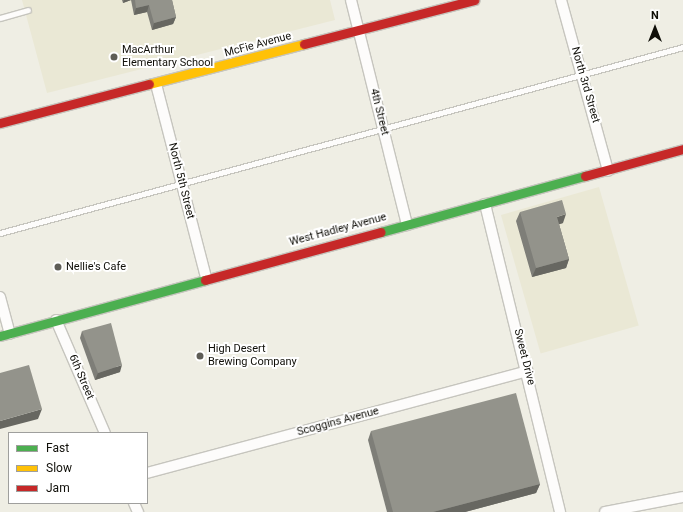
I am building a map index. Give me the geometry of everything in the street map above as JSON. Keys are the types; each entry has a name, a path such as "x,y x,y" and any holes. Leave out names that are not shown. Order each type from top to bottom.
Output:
{"street":[{"name":"4th Street","path":"350,0 407,225"},
{"name":"McFie Avenue","path":"0,123 156,84 474,0"},
{"name":"North 3rd Street","path":"561,0 608,171"},
{"name":"North 5th Street","path":"156,84 206,278"},
{"name":"West Hadley Avenue","path":"5,335 206,278 608,171 683,149"},
{"name":"Sweet Drive","path":"485,204 528,371 560,512"},
{"path":"0,297 5,335"},
{"name":"6th Street","path":"56,320 105,432"},
{"name":"Scoggins Avenue","path":"148,473 528,371"},
{"path":"605,512 683,497"}],"lane":[{"path":"0,18 28,10"},
{"path":"0,233 383,126 582,75 683,47"}],"shaded area":[{"name":"MacArthur Elementary School","path":"22,0 330,0 335,20 47,93"},
{"path":"599,187 639,325 541,354 501,215"}],"building":[{"path":"135,0 172,0 176,17 154,23 149,5 136,8"},
{"path":"562,200 566,214 557,217 569,259 536,268 520,212"},
{"path":"111,323 122,365 98,373 82,331"},
{"path":"29,365 42,409 0,421 0,373"},
{"path":"516,393 540,484 433,512 393,512 371,431"}],"traffic: fast":[{"path":"381,232 585,176"},
{"path":"0,336 205,280"}],"traffic: slow":[{"path":"149,84 304,44"}],"traffic: jam":[{"path":"304,44 474,0"},
{"path":"0,123 149,84"},
{"path":"585,176 683,149"},
{"path":"205,280 381,232"}],"place":[{"name":"MacArthur Elementary School","path":"114,57"},
{"name":"Nellie's Cafe","path":"58,267"},
{"name":"High Desert Brewing Company","path":"200,356"}]}
